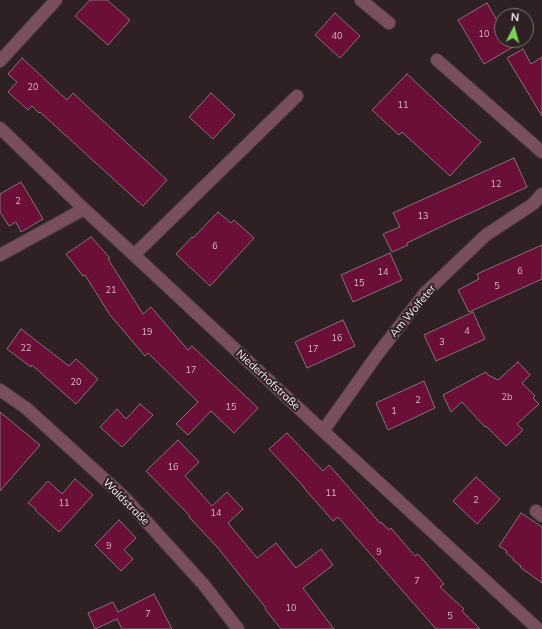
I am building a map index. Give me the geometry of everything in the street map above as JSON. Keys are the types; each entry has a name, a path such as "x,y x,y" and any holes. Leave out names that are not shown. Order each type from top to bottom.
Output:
{"street":[{"path":"0,61 56,0"},
{"path":"361,0 389,23"},
{"path":"437,60 542,152"},
{"path":"134,255 297,96"},
{"name":"Niederhofstraße","path":"0,128 84,209 538,629"},
{"name":"Am Wolfeter","path":"323,431 377,355 426,293 486,235 533,204 542,194"},
{"path":"0,255 84,209"},
{"name":"Waldstraße","path":"0,390 26,408 124,497 204,585 238,629"}],"building":[{"path":"90,0 107,0 130,20 108,45 75,16"},
{"path":"487,3 494,15 494,48 511,48 484,64 458,20"},
{"path":"335,13 360,36 340,58 315,35"},
{"path":"523,49 531,64 542,57 542,116 507,58"},
{"path":"22,58 67,100 73,93 167,180 143,206 40,112 39,113 32,106 28,110 8,92 17,82 8,74"},
{"path":"407,74 481,142 450,176 402,132 399,135 372,110"},
{"path":"211,93 235,115 213,139 189,117"},
{"path":"514,158 527,187 407,243 408,245 392,252 383,234 400,227 393,213"},
{"path":"21,182 43,219 21,232 16,222 9,226 0,212 0,194"},
{"path":"218,212 231,223 234,220 254,238 210,286 176,254"},
{"path":"91,237 110,258 108,259 143,314 151,307 188,350 192,346 258,408 234,433 211,411 188,435 176,424 198,402 148,353 145,356 110,315 85,275 83,276 66,254"},
{"path":"542,245 542,279 469,312 458,290 479,279 477,274"},
{"path":"390,253 402,280 353,302 341,275"},
{"path":"473,312 485,339 436,361 424,335"},
{"path":"343,320 355,346 307,368 295,342"},
{"path":"21,329 69,366 76,359 98,379 76,404 32,365 31,367 7,349"},
{"path":"518,362 530,375 522,383 535,396 533,398 539,404 517,424 523,430 506,446 486,426 485,427 462,402 451,412 443,395 486,372 488,375 498,380"},
{"path":"424,381 435,408 388,430 376,403"},
{"path":"140,404 153,415 122,447 100,427 117,409 126,419"},
{"path":"0,412 40,445 0,491"},
{"path":"287,433 323,471 329,465 380,523 381,522 389,530 391,528 415,556 418,554 444,584 440,587 464,609 462,611 480,629 436,629 338,517 333,521 269,449"},
{"path":"178,440 199,462 185,476 212,506 227,492 243,509 228,523 257,558 276,543 296,568 321,549 333,565 303,588 334,629 281,629 218,548 189,517 190,516 146,471"},
{"path":"476,477 500,499 477,524 453,501"},
{"path":"75,479 93,495 59,532 28,503 48,481 62,494"},
{"path":"521,513 542,527 542,583 520,567 521,566 506,553 507,551 499,546"},
{"path":"119,520 136,538 124,550 133,559 121,571 95,545"},
{"path":"154,594 172,629 122,629 117,619 95,629 88,613 113,602 118,612"}]}
